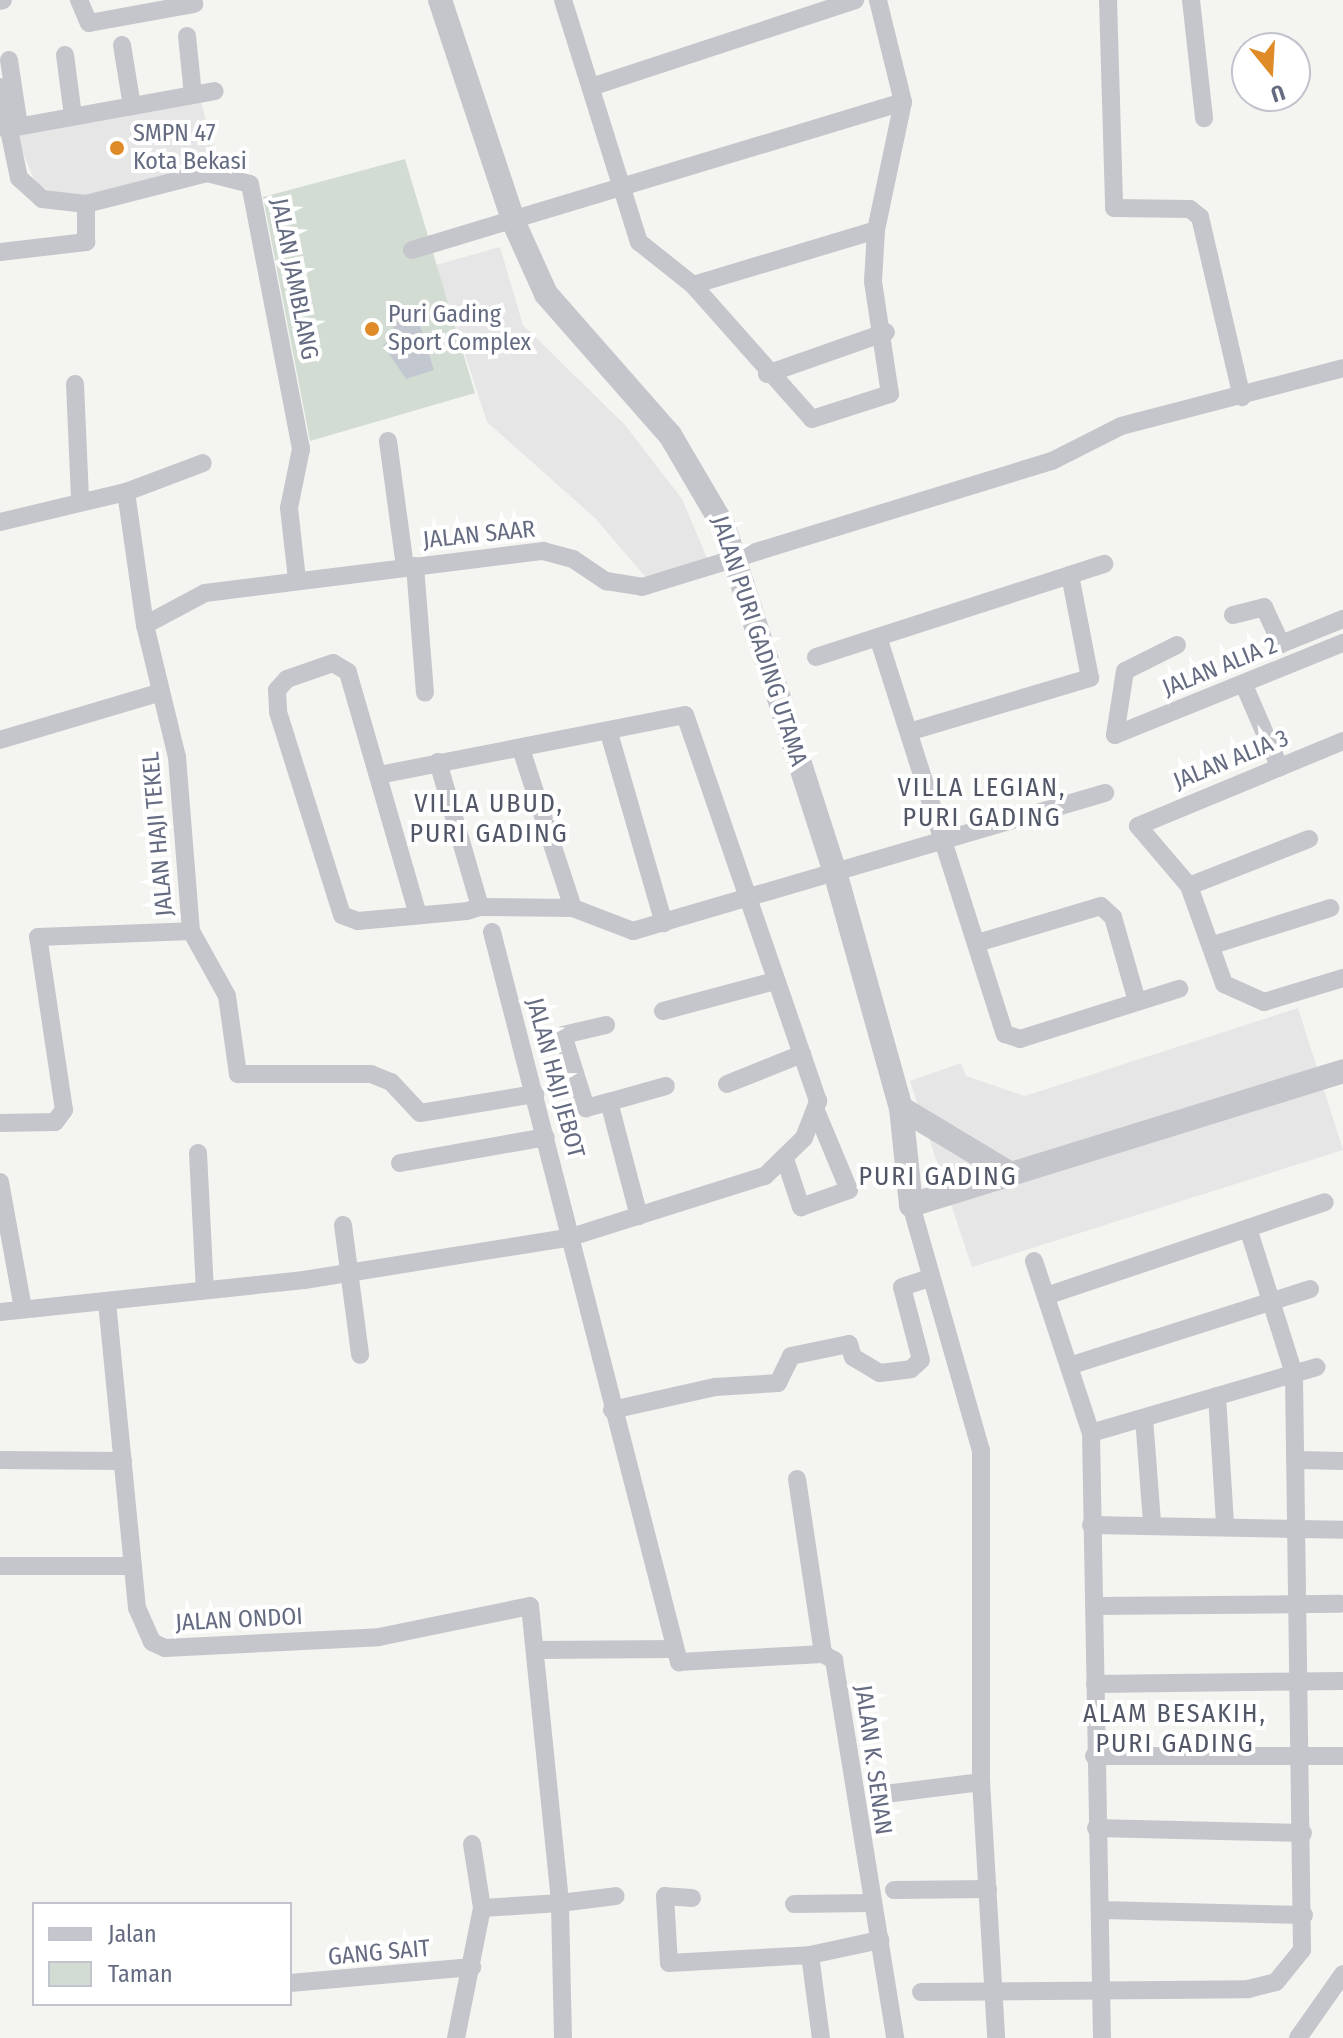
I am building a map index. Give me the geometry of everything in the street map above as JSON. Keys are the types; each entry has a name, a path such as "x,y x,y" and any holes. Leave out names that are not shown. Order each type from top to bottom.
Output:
{"street":[{"path":"79,0 89,23 194,4"},
{"name":"JALAN PURI GADING UTAMA","path":"440,0 514,223 557,311 653,413 702,481 737,562 835,872 901,1108 911,1205"},
{"path":"563,0 591,87 618,193 639,242 693,285 767,374 812,419 883,400 891,382 886,332 873,281 876,230 903,102 878,0"},
{"path":"591,87 855,0"},
{"path":"1108,0 1114,208 1123,213 1190,209 1200,217 1242,397"},
{"path":"1191,0 1204,118"},
{"path":"187,36 193,95"},
{"path":"122,45 132,106"},
{"path":"65,55 73,116"},
{"path":"9,60 12,127 215,91"},
{"name":"JALAN JAMBLANG","path":"0,87 25,187 42,199 86,204 207,173 250,184 301,449 289,508 297,579"},
{"path":"412,250 618,193 903,102"},
{"path":"0,252 86,242 86,204"},
{"path":"693,285 876,230"},
{"path":"767,374 886,332"},
{"name":"JALAN SAAR","path":"145,625 205,593 297,579 543,551 573,559 606,581 642,587 737,562 1052,461 1121,426 1242,397 1343,368"},
{"path":"75,384 80,500"},
{"path":"388,441 410,566 425,693"},
{"path":"2,515 126,492 203,463"},
{"name":"JALAN HAJI TEKEL","path":"126,492 145,625 177,757 191,931 222,979 233,1057 245,1079 371,1074 391,1082 420,1113 535,1094"},
{"path":"816,657 1104,564"},
{"path":"912,731 1090,678 1070,575"},
{"path":"1233,615 1264,607 1281,644 1343,619"},
{"path":"878,637 912,731 977,943 1011,1039 1179,989"},
{"name":"JALAN ALIA 2","path":"1177,645 1125,671 1115,735 1343,643"},
{"path":"418,915 378,775 342,666 323,665 279,684 278,712 340,913 358,921 418,915 480,907 573,908 613,929 664,923 754,900 835,872 1105,793"},
{"path":"1244,685 1280,768"},
{"path":"0,740 161,692"},
{"path":"378,775 438,762 522,752 685,715 754,900 775,981 802,1054 817,1113 849,1190 801,1207 785,1159"},
{"path":"609,733 664,923"},
{"name":"JALAN ALIA 3","path":"1189,886 1138,826 1343,741"},
{"path":"522,752 573,908"},
{"path":"438,762 480,907"},
{"path":"1309,839 1189,886 1213,945 1218,976 1254,1001 1343,978"},
{"path":"977,943 1101,906 1113,917 1137,1001"},
{"path":"1213,945 1330,908"},
{"path":"0,1123 55,1122 64,1110 38,937 191,931"},
{"name":"JALAN HAJI JEBOT","path":"492,932 571,1237"},
{"path":"663,1011 775,981"},
{"path":"606,1025 563,1035 586,1108 666,1086"},
{"path":"727,1084 802,1054"},
{"path":"996,2038 981,1782 981,1450 929,1278 911,1205 1343,1071"},
{"path":"609,1102 639,1216"},
{"path":"901,1108 1011,1174"},
{"path":"0,1312 351,1274 571,1237 730,1190 785,1159 817,1113"},
{"path":"400,1163 546,1137"},
{"path":"198,1153 205,1290"},
{"path":"0,1182 23,1309"},
{"path":"1046,1296 1325,1202"},
{"path":"343,1225 360,1355"},
{"path":"921,1992 1263,1987 1294,1965 1304,1915 1298,1460 1294,1374 1267,1302 1248,1228"},
{"path":"571,1237 612,1410 675,1649 686,1667 823,1654 797,1479"},
{"path":"1034,1261 1091,1433 1094,1756 1103,1987 1102,2038"},
{"path":"612,1410 715,1387 778,1383 791,1356 849,1344 853,1357 880,1373 911,1369 921,1360 902,1287 929,1278"},
{"path":"1069,1366 1310,1289"},
{"name":"JALAN ONDOI","path":"107,1302 133,1566 142,1626 165,1648 379,1637 516,1606 530,1606 535,1650"},
{"path":"1091,1433 1317,1367"},
{"path":"1217,1396 1225,1524"},
{"path":"1144,1418 1152,1523"},
{"path":"0,1460 123,1461"},
{"path":"1298,1460 1343,1461"},
{"path":"1091,1525 1225,1524 1343,1530"},
{"path":"0,1566 133,1566"},
{"path":"1095,1606 1340,1604"},
{"path":"563,2038 560,1903 535,1650 675,1649"},
{"name":"JALAN K. SENAN","path":"823,1654 834,1660 895,2038"},
{"path":"1095,1684 1343,1681"},
{"path":"1094,1756 1343,1756"},
{"path":"885,1794 981,1782"},
{"path":"1096,1828 1303,1833"},
{"path":"456,2038 482,1908 472,1844"},
{"path":"894,1890 988,1889"},
{"path":"482,1908 616,1896"},
{"path":"692,1898 665,1896 669,1963 810,1955 880,1940"},
{"path":"794,1904 872,1903"},
{"path":"1100,1910 1304,1915"},
{"path":"810,1955 821,2038"},
{"name":"GANG SAIT","path":"292,1983 472,1967"},
{"path":"1298,2038 1343,1974"}],"shaded area":[{"name":"SMPN 47 Kota Bekasi","path":"199,96 219,165 68,202 35,182 14,131"},
{"path":"500,247 523,325 625,425 682,499 710,565 649,581 595,518 487,422 436,265"},
{"path":"417,316 434,370 406,379 383,345 396,335 392,324"},
{"path":"1298,1008 1343,1150 972,1267 910,1081 961,1063 966,1076 1025,1096"}],"green space":[{"name":"Puri Gading Sport Complex","path":"405,159 475,393 310,441 263,197"}],"place":[{"name":"SMPN 47 Kota Bekasi","path":"117,148"},
{"name":"Puri Gading Sport Complex","path":"372,329"}],"district":[{"name":"VILLA LEGIAN, PURI GADING","path":"982,803"},
{"name":"VILLA UBUD, PURI GADING","path":"489,819"},
{"name":"PURI GADING","path":"938,1177"},
{"name":"ALAM BESAKIH, PURI GADING","path":"1175,1729"}]}
